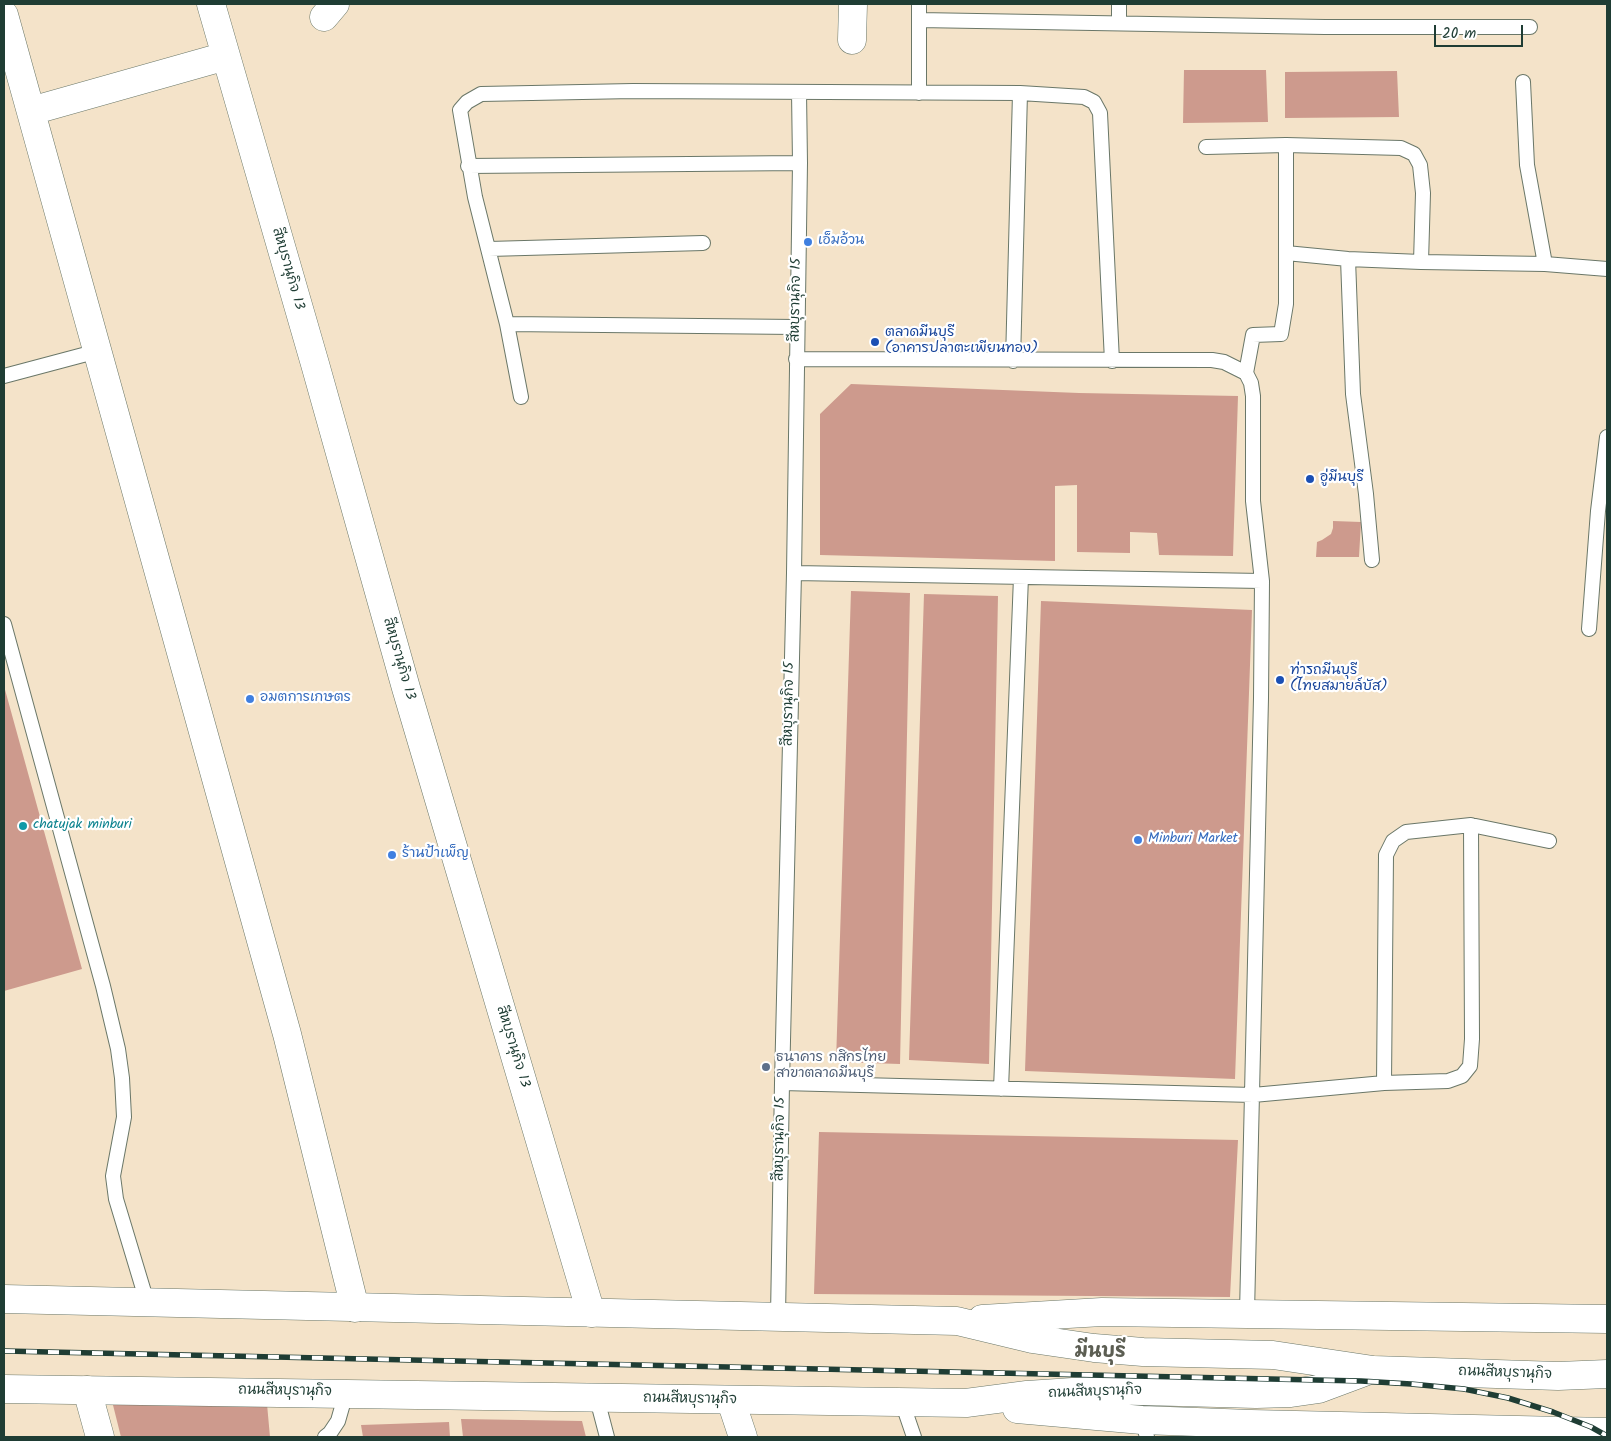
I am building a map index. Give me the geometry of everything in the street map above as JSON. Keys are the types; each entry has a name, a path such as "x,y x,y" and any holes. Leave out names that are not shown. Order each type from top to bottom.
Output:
{"main road":[{"name":"สีหบุรานุกิจ 13","path":"211,4 406,688 591,1312"},
{"path":"852,40 853,4"},
{"path":"4,15 287,1034 355,1308"},
{"path":"31,110 226,56"},
{"name":"ถนนสีหบุรานุกิจ","path":"4,1298 355,1308 957,1321 1032,1339 1094,1348 1143,1352 1273,1356 1372,1370 1558,1376 1607,1374"},
{"path":"957,1321 1042,1314 1102,1312 1607,1319"},
{"name":"ถนนสีหบุรานุกิจ","path":"4,1389 966,1403 1103,1390 1256,1394 1290,1393 1319,1389 1372,1370"},
{"path":"87,1390 100,1437"},
{"path":"731,1401 743,1437"},
{"path":"966,1403 1145,1429 1271,1425 1607,1432"}],"lane":[{"path":"919,4 919,93"},
{"path":"1119,4 1119,23"},
{"path":"918,20 1325,27 1530,27"},
{"path":"1523,82 1527,165 1545,264"},
{"path":"521,398 507,324 468,166 460,110 467,102 481,94 633,92 1020,93 1084,97 1094,102 1100,113 1112,361"},
{"name":"สีหบุรานุกิจ 15","path":"778,1316 794,573 796,327 800,163 799,92"},
{"path":"1013,361 1020,93"},
{"path":"1206,147 1286,145 1401,148 1414,154 1420,165 1423,193 1421,262"},
{"path":"1246,373 1253,335 1280,334 1286,304 1286,145"},
{"path":"468,166 800,163"},
{"path":"489,249 703,243"},
{"path":"1286,253 1348,259 1545,264 1607,269"},
{"path":"1348,259 1354,394 1372,560"},
{"path":"507,324 796,327"},
{"path":"4,376 98,351"},
{"path":"796,359 1212,360 1224,362 1246,373 1251,383 1253,396 1253,487 1262,582 1253,1095 1247,1313"},
{"path":"1589,629 1598,511 1607,437"},
{"path":"794,573 1262,582"},
{"path":"1001,1088 1021,577"},
{"path":"4,624 104,986 118,1049 124,1117 112,1176 116,1199 147,1302"},
{"path":"782,1083 1253,1095 1384,1083 1448,1081 1462,1076 1470,1066 1472,1039 1471,825"},
{"path":"1384,1083 1386,855 1393,841 1406,832 1471,825 1550,841"},
{"path":"325,1437 338,1421 346,1393"},
{"path":"597,1399 607,1437"},
{"path":"902,1402 914,1437"}],"building":[{"path":"1184,70 1266,70 1268,122 1183,123"},
{"path":"1397,71 1399,117 1285,118 1285,72"},
{"path":"851,384 1079,393 1238,396 1233,556 1159,555 1157,533 1130,532 1130,553 1077,552 1077,485 1055,486 1055,561 820,555 820,414"},
{"path":"1333,521 1361,522 1359,557 1316,557 1317,542 1331,534"},
{"path":"851,591 910,593 900,1064 836,1062"},
{"path":"924,594 998,596 989,1064 909,1060"},
{"name":"Minburi Market","path":"1041,601 1252,610 1235,1079 1025,1071"},
{"name":"chatujak minburi","path":"4,686 82,969 4,991"},
{"path":"819,1132 1238,1140 1230,1297 814,1294"},
{"path":"267,1404 270,1437 121,1437 113,1405"},
{"path":"461,1419 582,1421 586,1437 463,1437"},
{"path":"449,1422 450,1437 363,1437 361,1425"}],"railway":[{"path":"4,1351 1361,1381 1464,1389 1508,1398 1553,1412 1591,1427 1607,1436"}],"place":[{"name":"เอ็มอ้วน","path":"808,242"},
{"name":"ตลาดมีนบุรี (อาคารปลาตะเพียนทอง)","path":"875,342"},
{"name":"อู่มีนบุรี","path":"1310,479"},
{"name":"ท่ารถมีนบุรี (ไทยสมายล์บัส)","path":"1280,680"},
{"name":"อมตการเกษตร","path":"250,699"},
{"name":"chatujak minburi","path":"23,826"},
{"name":"Minburi Market","path":"1138,840"},
{"name":"ร้านป้าเพ็ญ","path":"392,855"},
{"name":"ธนาคาร กสิกรไทย สาขาตลาดมีนบุรี","path":"766,1067"}],"district":[{"name":"มีนบุรี","path":"1100,1354"}]}
